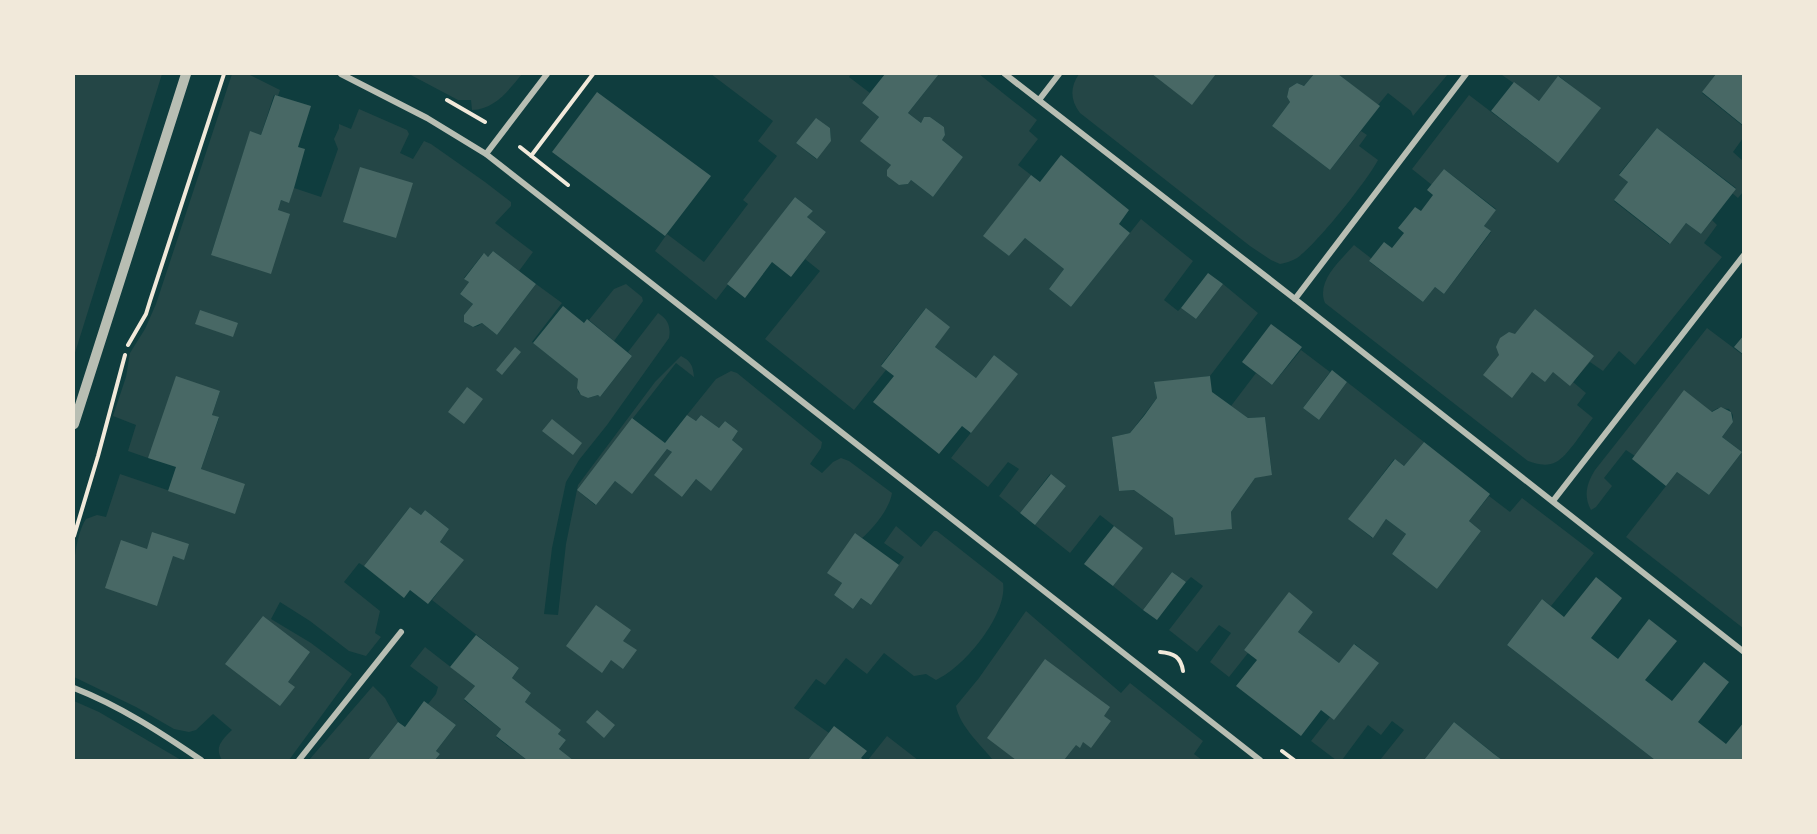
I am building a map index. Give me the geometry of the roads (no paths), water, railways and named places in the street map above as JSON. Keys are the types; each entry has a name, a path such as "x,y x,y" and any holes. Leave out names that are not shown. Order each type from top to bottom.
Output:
{"street":[{"path":"74,424 186,74"},
{"path":"341,74 427,118 486,154 1260,760"},
{"path":"486,154 546,74"},
{"path":"1005,74 1295,298 1743,652"},
{"path":"1039,100 1059,74"},
{"path":"1295,298 1466,74"},
{"path":"1553,501 1743,255"},
{"path":"299,760 401,632"},
{"path":"74,687 106,701 153,728 201,760"}]}
